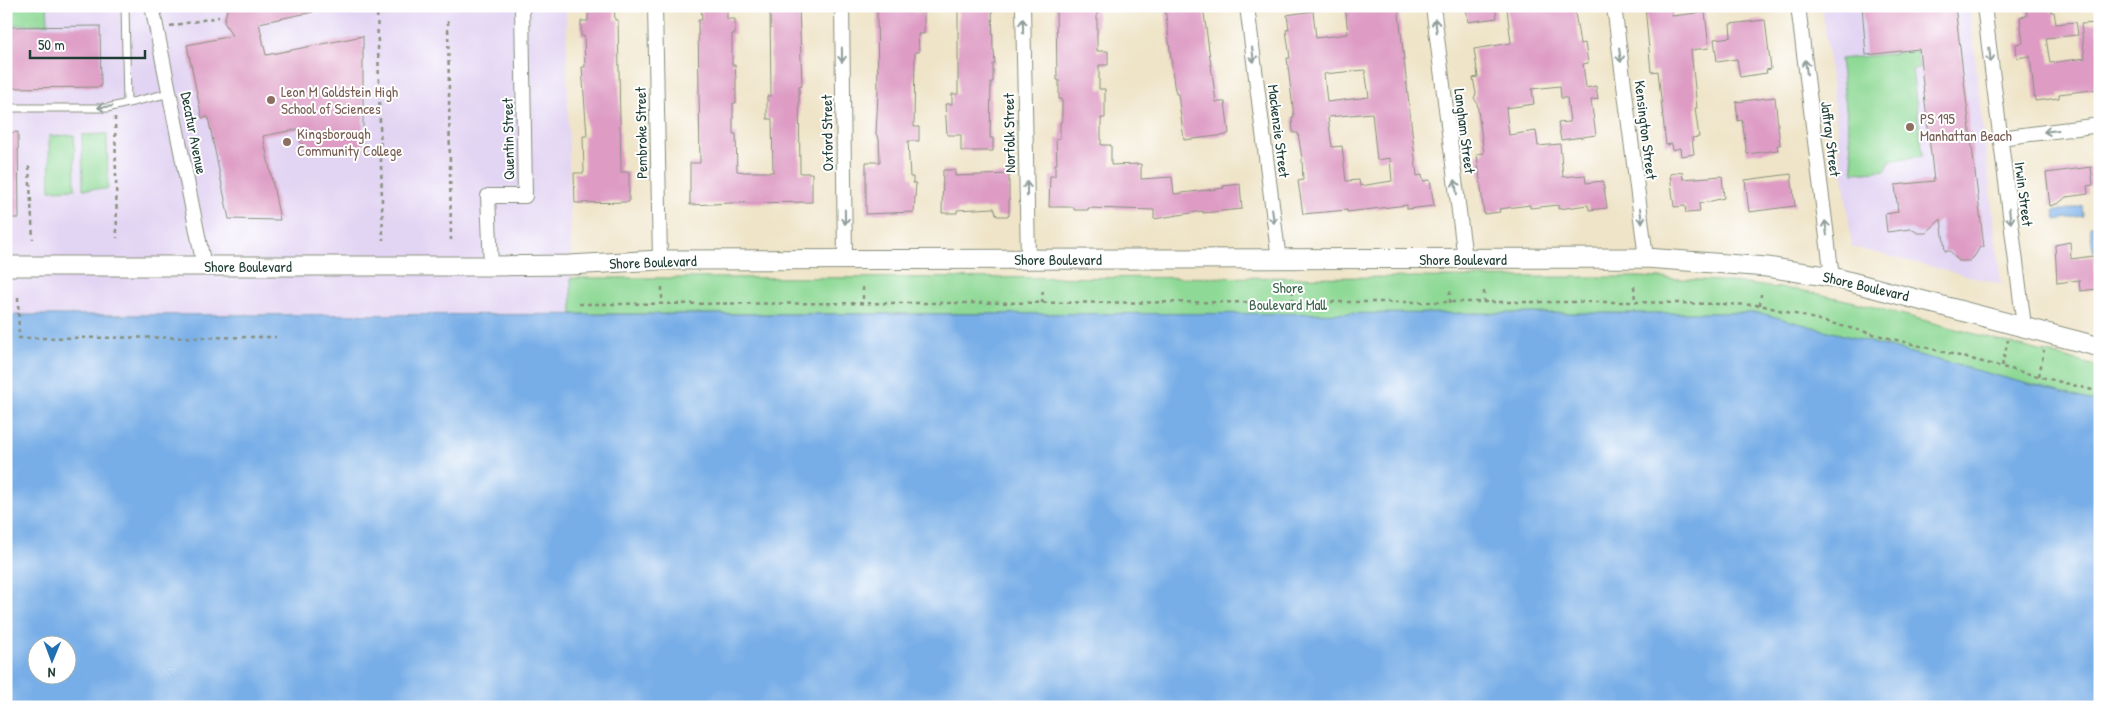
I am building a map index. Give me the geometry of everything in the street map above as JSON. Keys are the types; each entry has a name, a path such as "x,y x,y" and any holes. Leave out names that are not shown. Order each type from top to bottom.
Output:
{"main road":[{"name":"Shore Boulevard","path":"6,266 491,266 568,265 660,260 1028,258 1279,260 1646,258 1766,267 1832,277 2100,347"}],"street":[{"name":"Decatur Avenue","path":"152,6 204,266"},
{"name":"Quentin Street","path":"491,266 488,196 525,196 522,6"},
{"name":"Pembroke Street","path":"655,6 660,260"},
{"name":"Oxford Street","path":"842,6 845,260"},
{"name":"Norfolk Street","path":"1023,6 1028,258"},
{"name":"Mackenzie Street","path":"1246,6 1279,260"},
{"name":"Langham Street","path":"1433,6 1465,259"},
{"name":"Kensington Street","path":"1614,6 1646,258"},
{"name":"Jaffray Street","path":"1798,6 1832,277"},
{"name":"Irwin Street","path":"1984,6 2024,326"},
{"path":"2000,138 2100,125"}],"lane":[{"path":"125,6 127,103"},
{"path":"6,108 107,108 170,93"}],"path":[{"path":"377,6 383,240"},
{"path":"168,26 218,17"},
{"path":"448,21 451,240"},
{"path":"115,106 117,238"},
{"path":"29,166 32,238"},
{"path":"1484,286 1484,303"},
{"path":"1634,286 1634,302"},
{"path":"863,287 863,303"},
{"path":"1042,302 1043,287"},
{"path":"1292,287 1292,302"},
{"path":"1450,287 1450,303"},
{"path":"662,288 662,304"},
{"path":"1760,305 1761,294"},
{"path":"18,297 19,338 276,337"},
{"path":"579,304 1634,302 1760,305 2100,392"},
{"path":"2002,366 2008,340"},
{"path":"2038,376 2044,349"}],"shaded area":[{"name":"Kingsborough Community College","path":"6,6 566,6 572,314 6,315"},
{"name":"PS 195 Manhattan Beach","path":"1822,6 1969,6 2001,284 1852,247"}],"green space":[{"path":"6,6 47,6 48,24 6,25"},
{"path":"1919,51 1917,57 1919,69 1912,70 1923,156 1890,160 1886,170 1854,173 1840,59"},
{"path":"107,134 108,189 83,189 82,135"},
{"path":"74,135 75,189 50,190 49,136"},
{"name":"Shore Boulevard Mall","path":"1640,277 1721,281 1805,291 1855,302 2100,367 2100,403 1760,313 572,314 571,278"}],"water":[{"path":"2082,205 2083,216 2056,220 2054,210 2066,210"},
{"path":"2100,225 2100,253 2097,254 2096,251 2093,251 2090,226"},
{"path":"1760,313 2100,403 2100,707 6,707 6,315"}],"building":[{"path":"228,6 312,6 313,12 259,23 266,55 363,36 363,146 361,150 356,153 311,151 301,143 299,129 263,136 280,220 229,219 208,117 202,118 187,45 232,36 224,22"},
{"path":"588,6 614,6 615,20 618,20 621,172 629,172 629,202 575,203 574,173 584,173 583,136 587,136 582,67 585,67 584,36 581,36 581,21 588,21"},
{"path":"701,6 727,6 727,19 735,19 735,34 732,34 732,65 735,65 736,81 736,103 733,103 733,134 736,134 737,171 773,172 772,119 767,119 767,96 771,96 770,6 799,6 802,86 799,87 800,173 812,173 812,202 690,205 690,163 700,163 698,20 702,20"},
{"path":"877,6 914,6 914,13 924,12 924,34 918,34 919,52 915,52 914,127 919,127 919,141 908,141 910,177 913,177 913,183 916,183 914,212 866,214 866,162 880,162 879,139 876,134 878,94"},
{"path":"958,6 992,6 995,64 993,64 993,82 991,82 990,138 993,138 993,151 961,151 961,135 947,135 945,104 952,104 952,94 958,94"},
{"path":"1056,6 1097,6 1097,51 1108,51 1108,65 1099,65 1099,89 1105,89 1105,118 1101,118 1101,145 1111,145 1111,165 1141,164 1141,179 1172,177 1174,194 1224,188 1223,186 1240,184 1242,209 1203,213 1203,211 1154,219 1154,210 1088,208 1088,210 1074,210 1074,207 1049,207 1050,176 1055,176 1055,164 1057,164 1056,139 1060,138 1060,122 1062,122 1062,99 1059,99 1059,80 1057,80"},
{"path":"1165,6 1203,6 1216,102 1225,102 1229,133 1226,135 1184,140 1178,94 1176,94 1174,85"},
{"path":"1345,6 1398,6 1417,176 1422,175 1423,181 1430,180 1434,206 1407,209 1407,205 1347,212 1347,210 1303,214 1298,181 1303,180 1302,159 1298,133 1293,133 1292,117 1294,117 1287,58 1290,58 1286,30 1289,29 1287,15 1313,11 1316,38 1348,34","holes":["1365,70 1369,97 1327,102 1324,74","1372,113 1377,160 1390,158 1392,181 1360,186 1359,180 1346,181 1342,146 1332,147 1328,117"]},
{"path":"1466,6 1495,6 1497,18 1468,22"},
{"path":"1533,6 1574,6 1580,44 1585,43 1588,63 1583,64 1586,88 1596,86 1598,99 1591,100 1596,135 1561,140 1558,123 1570,122 1567,98 1561,98 1560,86 1532,89 1534,104 1506,108 1509,135 1536,131 1538,146 1560,144 1563,177 1585,175 1586,183 1603,181 1607,208 1589,210 1588,205 1558,209 1558,205 1530,208 1530,205 1499,209 1500,212 1484,214 1477,154 1484,153 1477,103 1474,98 1476,94 1473,78 1478,77 1474,49 1511,43 1507,9"},
{"path":"1645,6 1671,6 1672,16 1705,12 1709,48 1691,50 1699,137 1692,138 1694,154 1681,156 1680,148 1673,150 1672,144 1666,145 1658,71 1651,72"},
{"path":"1862,6 1955,6 1984,247 1980,247 1969,261 1959,261 1950,251 1945,251 1941,219 1926,233 1918,233 1911,229 1887,232 1885,214 1898,212 1895,185 1934,181 1919,49 1866,55"},
{"path":"2026,6 2050,6 2051,12 2054,12 2056,24 2076,22 2078,35 2046,38 2050,63 2085,58 2081,24 2097,23 2100,51 2100,89 2059,94 2059,98 2035,101 2030,56 2017,58 2016,44 2023,43 2020,17 2027,16"},
{"path":"1765,20 1771,69 1766,70 1767,73 1740,77 1737,59 1717,62 1714,39 1731,37 1730,24"},
{"path":"100,26 101,87 6,88 6,27"},
{"path":"1775,97 1780,145 1777,145 1778,150 1747,154 1742,120 1738,121 1736,102"},
{"path":"18,132 19,218 6,218 6,133"},
{"path":"2091,167 2093,185 2087,186 2088,194 2066,197 2059,203 2050,206 2046,173"},
{"path":"943,170 955,170 955,176 1009,174 1009,216 997,216 994,208 957,210 957,213 942,213"},
{"path":"1682,172 1683,179 1722,176 1724,198 1699,204 1700,212 1686,213 1685,206 1674,207 1670,174"},
{"path":"1791,174 1795,206 1749,212 1745,180"},
{"path":"2070,242 2071,259 2093,256 2097,289 2080,291 2079,280 2057,283 2055,245"}],"place":[{"name":"Leon M Goldstein High School of Sciences","path":"271,100"},
{"name":"PS 195 Manhattan Beach","path":"1910,127"},
{"name":"Kingsborough Community College","path":"287,142"}]}
